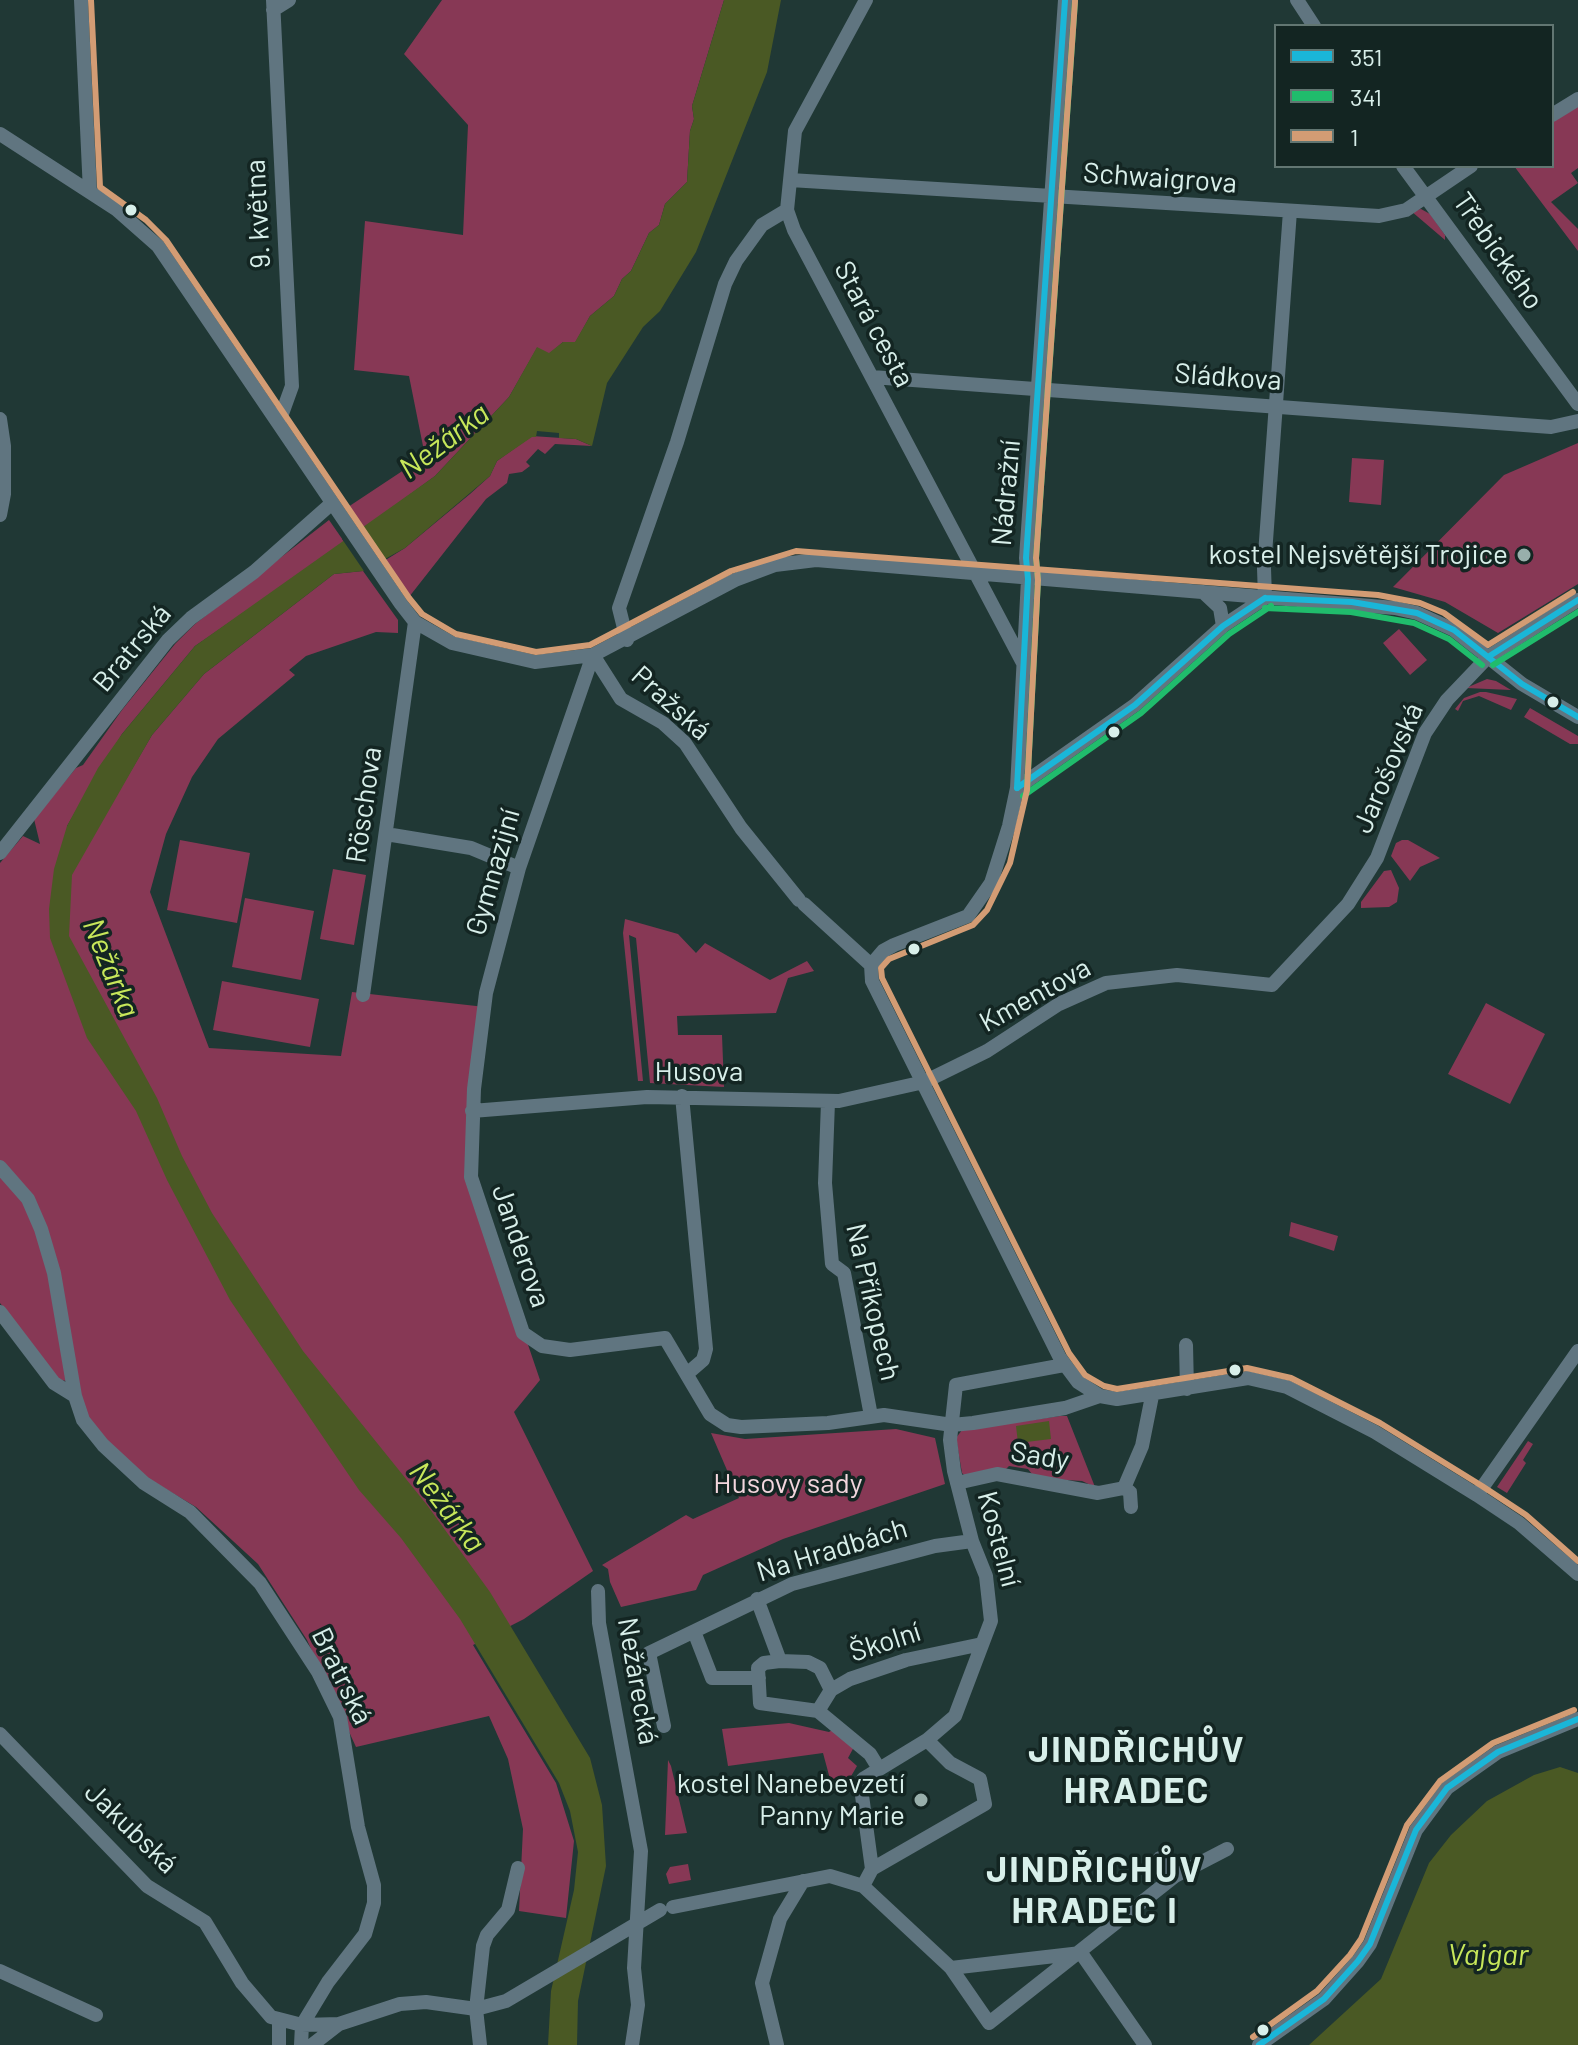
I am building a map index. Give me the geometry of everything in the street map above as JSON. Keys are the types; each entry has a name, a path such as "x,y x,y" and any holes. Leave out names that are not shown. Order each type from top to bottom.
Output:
{"street":[{"path":"81,0 90,192"},
{"path":"273,5 289,0"},
{"name":"Stará cesta","path":"866,0 801,116 792,147 787,210 794,230 1024,663"},
{"name":"Nádražní","path":"871,965 883,951 968,916 979,904 1001,860 1017,788 1028,579 1026,558 1065,0"},
{"path":"1297,0 1313,24"},
{"name":"9. května","path":"273,5 292,386 287,409 279,422"},
{"path":"1554,114 1578,99"},
{"path":"0,134 90,192 140,228 158,246 401,604 415,622 452,643 517,661 564,661 593,655 627,640 735,580 796,561 1265,598 1352,602 1417,613 1454,630 1522,684 1578,717"},
{"name":"Třebického","path":"1405,168 1578,404"},
{"name":"Schwaigrova","path":"790,180 1392,216 1468,168"},
{"path":"627,640 619,608 677,442 725,284 736,261 762,225 787,210"},
{"path":"1265,598 1263,575 1290,211"},
{"name":"Sládkova","path":"872,377 1551,427 1578,421"},
{"path":"0,419 4,446 4,494 0,515"},
{"name":"Bratrská","path":"0,853 168,640 191,618 254,572 333,507"},
{"path":"1202,592 1220,608 1223,626"},
{"path":"1017,788 1135,705 1223,626 1265,598"},
{"name":"Jarošovská","path":"1272,985 1348,904 1377,858 1436,714 1488,657 1578,600"},
{"name":"Röschova","path":"363,995 415,622"},
{"name":"Gymnazijní","path":"472,1111 486,993 519,868 593,655"},
{"name":"Pražská","path":"593,655 621,699 663,723 685,743 741,828 802,902 871,965"},
{"path":"386,834 471,848 519,868"},
{"path":"871,965 872,981 1064,1365 1078,1382 1100,1396"},
{"name":"Kmentova","path":"924,1082 987,1051 1059,1004 1106,983 1177,975 1272,985"},
{"name":"Husova","path":"472,1111 682,1096 828,1102 924,1082"},
{"path":"682,1096 706,1349 703,1360 688,1373"},
{"name":"Na Příkopech","path":"828,1102 825,1183 832,1264 844,1273 871,1416"},
{"name":"Janderova","path":"472,1111 471,1177 523,1333 542,1346 570,1350 665,1338 710,1414 727,1425 828,1423 871,1416 897,1416 952,1425 1065,1408 1100,1396 1152,1396 1248,1378 1271,1382 1340,1413 1477,1495"},
{"name":"Bratrská","path":"0,1167 28,1199 41,1229 63,1312 75,1396 83,1420 103,1445 144,1483 190,1512 260,1583 318,1672 340,1717 358,1827 374,1885 374,1903 365,1934 328,1982 302,2025 301,2045"},
{"name":"Bratrská","path":"0,1312 54,1383 75,1396"},
{"path":"1186,1345 1187,1389"},
{"path":"1578,1351 1477,1495 1519,1523 1578,1574"},
{"path":"957,1483 950,1440 956,1385 1064,1365"},
{"path":"1131,1507 1130,1492 1124,1488 1142,1446 1152,1396"},
{"name":"Sady","path":"957,1483 997,1474 1098,1493 1124,1488"},
{"name":"Kostelní","path":"878,1767 927,1740 955,1716 991,1621 986,1576 972,1541 957,1483"},
{"name":"Na Hradbách","path":"664,1726 649,1653 695,1634 715,1619 792,1584 935,1546 972,1541"},
{"name":"Nežárecká","path":"598,1591 599,1623 641,1851 634,1968 638,2005 632,2045"},
{"path":"757,1599 780,1661"},
{"path":"695,1634 712,1678 759,1678"},
{"name":"Školní","path":"818,1711 831,1690 906,1660 982,1644"},
{"path":"831,1690 820,1668 808,1662 780,1661 764,1663 758,1668 760,1703 818,1711 870,1754 878,1767 868,1774 861,1788 872,1869"},
{"path":"1259,2045 1324,1999 1345,1979 1370,1944 1416,1830 1447,1788 1498,1752 1578,1719"},
{"name":"Jakubská","path":"0,1734 147,1886 205,1922 242,1983 279,2021"},
{"path":"863,1886 872,1869 985,1804 980,1779 950,1763 927,1740"},
{"path":"279,2045 279,2021 302,2025 339,2024 400,2004 426,2002 476,2009 506,2001 666,1908 830,1876 863,1886 951,1968 989,2023 1175,1876 1227,1849"},
{"path":"1160,1858 1175,1876"},
{"path":"480,2045 476,2009 483,1946 487,1935 508,1910 518,1868"},
{"path":"777,2045 762,1983 780,1919 803,1881"},
{"path":"951,1968 1081,1953"},
{"path":"1081,1953 1145,2045"},
{"path":"0,1971 96,2015"},
{"path":"312,2045 339,2024"}],"green space":[{"path":"442,0 724,0 692,106 694,119 690,131 687,182 665,204 659,225 649,233 631,271 622,279 614,296 590,316 575,343 563,342 549,354 537,348 509,397 435,476 363,529 348,507 425,456 409,376 354,370 365,221 463,235 468,125 404,54"},
{"path":"1578,104 1578,168 1571,173 1578,183 1551,202 1578,229 1578,251 1516,168 1554,168 1554,121"},
{"path":"1421,209 1430,214 1445,235 1445,240 1411,211"},
{"path":"532,436 576,439 592,446 555,444 545,454 538,449 526,462 530,466 522,472 509,474 507,483 486,499 409,597 384,561 405,548 470,494 490,476 497,461"},
{"path":"1578,443 1578,584 1498,633 1445,602 1393,587 1504,475"},
{"path":"1352,458 1384,460 1381,505 1349,502"},
{"path":"329,520 345,543 195,646 122,734 67,826 95,832 152,735 204,674 334,574 363,571 398,620 398,633 376,632 306,656 289,670 295,675 218,739 192,777 166,834 150,892 209,1048 341,1056 352,992 485,1007 471,1177 540,1380 514,1412 593,1571 524,1619 473,1645 556,1783 574,1841 566,1918 519,1911 523,1829 508,1759 489,1716 356,1747 307,1640 258,1564 196,1507 149,1479 116,1452 89,1421 66,1381 57,1379 0,1303 0,863 23,836 40,844 34,819 76,768 83,765 175,644 195,624"},
{"path":"1399,629 1427,660 1410,675 1383,643"},
{"path":"1487,679 1496,681 1511,690 1466,688"},
{"path":"1480,692 1517,699 1511,710 1479,696 1463,701 1458,711 1455,709 1464,698"},
{"path":"1530,708 1578,736 1578,744 1570,744 1524,717"},
{"path":"180,840 250,853 237,923 167,910"},
{"path":"1408,840 1440,858 1420,867 1410,881 1391,856 1396,843"},
{"path":"333,869 366,875 354,945 320,939"},
{"path":"1391,870 1399,888 1397,902 1389,907 1361,908 1361,902 1384,871"},
{"path":"245,898 314,911 301,980 232,967"},
{"path":"625,919 678,934 696,953 705,943 770,980 807,961 814,971 788,978 776,1013 677,1016 678,1035 722,1035 724,1087 650,1083 636,938 629,935 643,1081 638,1081 623,933"},
{"path":"222,981 319,999 310,1047 213,1030"},
{"path":"1486,1003 1545,1034 1510,1104 1448,1074"},
{"path":"1291,1222 1338,1236 1334,1251 1289,1236"},
{"path":"1067,1416 1095,1487 1082,1481 1035,1478 1028,1469 1009,1466 1004,1471 965,1476 962,1473 956,1438 962,1430"},
{"name":"Husovy sady","path":"896,1429 935,1438 945,1484 783,1539 703,1575 696,1590 621,1607 608,1569 602,1565 686,1515 693,1519 739,1498 711,1433 745,1439"},
{"path":"1528,1441 1533,1444 1523,1460 1526,1463 1507,1493 1497,1487"},
{"path":"789,1723 829,1732 832,1730 854,1747 848,1758 857,1766 850,1778 830,1779 823,1753 728,1766 722,1729"},
{"path":"668,1760 671,1766 687,1833 665,1835"},
{"path":"688,1864 691,1880 669,1884 666,1874 670,1867"}],"water":[{"path":"724,0 781,0 767,72 696,252 660,311 643,327 607,383 592,446 576,439 559,438 559,433 537,431 536,437 497,461 490,476 405,548 363,571 334,574 204,674 152,735 72,875 69,936 157,1098 182,1156 212,1213 303,1351 427,1505 490,1592 590,1758 602,1805 606,1866 578,2001 577,2045 548,2045 551,1991 574,1890 578,1852 570,1811 559,1783 460,1619 401,1538 359,1490 230,1300 167,1180 136,1111 87,1038 50,938 49,909 54,869 67,826 98,768 195,646 435,476 509,397 537,347 549,353 563,342 575,342 590,316 614,296 622,279 631,271 649,233 659,225 665,204 687,182 690,131 694,119 692,106"},
{"path":"1049,1421 1051,1439 1018,1443 1016,1426"},
{"name":"Vajgar","path":"1560,1767 1578,1773 1578,2045 1309,2045 1381,1979 1429,1863 1451,1835 1487,1801 1534,1775"}],"pier":[{"path":"360,526 386,564 366,574 342,539"}],"transit line":[{"name":"1","path":"91,0 100,187 146,220 166,240 409,598 422,614 456,634 536,652 590,645 731,571 796,551 1378,595 1420,603 1444,613 1488,645 1573,592"},
{"name":"351","path":"1017,788 1028,579 1026,558 1065,0"},
{"name":"341","path":"1027,789 1038,580 1036,558 1075,1"},
{"name":"1","path":"1075,1 1036,558 1038,580 1027,790 1010,863 987,910 973,925 889,959 881,968 882,978 1069,1353 1085,1375 1104,1386 1117,1389 1247,1368 1291,1378 1380,1423 1482,1486 1526,1515 1578,1561"},
{"name":"351","path":"1265,598 1352,602 1417,613 1454,630 1522,684 1578,717"},
{"name":"351","path":"1017,788 1135,705 1223,626 1265,598"},
{"name":"351","path":"1488,657 1578,600"},
{"name":"341","path":"1023,796 1141,713 1229,634 1271,606"},
{"name":"341","path":"1265,608 1351,612 1414,623 1449,639 1482,665"},
{"name":"341","path":"1493,665 1578,612"},
{"name":"1","path":"1253,2037 1317,1991 1350,1955 1361,1939 1407,1825 1440,1781 1493,1743 1574,1710"},
{"name":"351","path":"1259,2045 1324,1999 1358,1961 1370,1944 1416,1830 1447,1788 1498,1752 1578,1719"}],"place":[{"name":"kostel Nejsvětější Trojice","path":"1524,555"},
{"name":"kostel Nanebevzetí Panny Marie","path":"921,1800"}],"district":[{"name":"JINDŘICHŮV HRADEC","path":"1137,1770"},
{"name":"JINDŘICHŮV HRADEC I","path":"1095,1890"}],"water label":[{"name":"Nežárka","path":"444,441"},
{"name":"Nežárka","path":"111,968"},
{"name":"Nežárka","path":"447,1507"}]}
